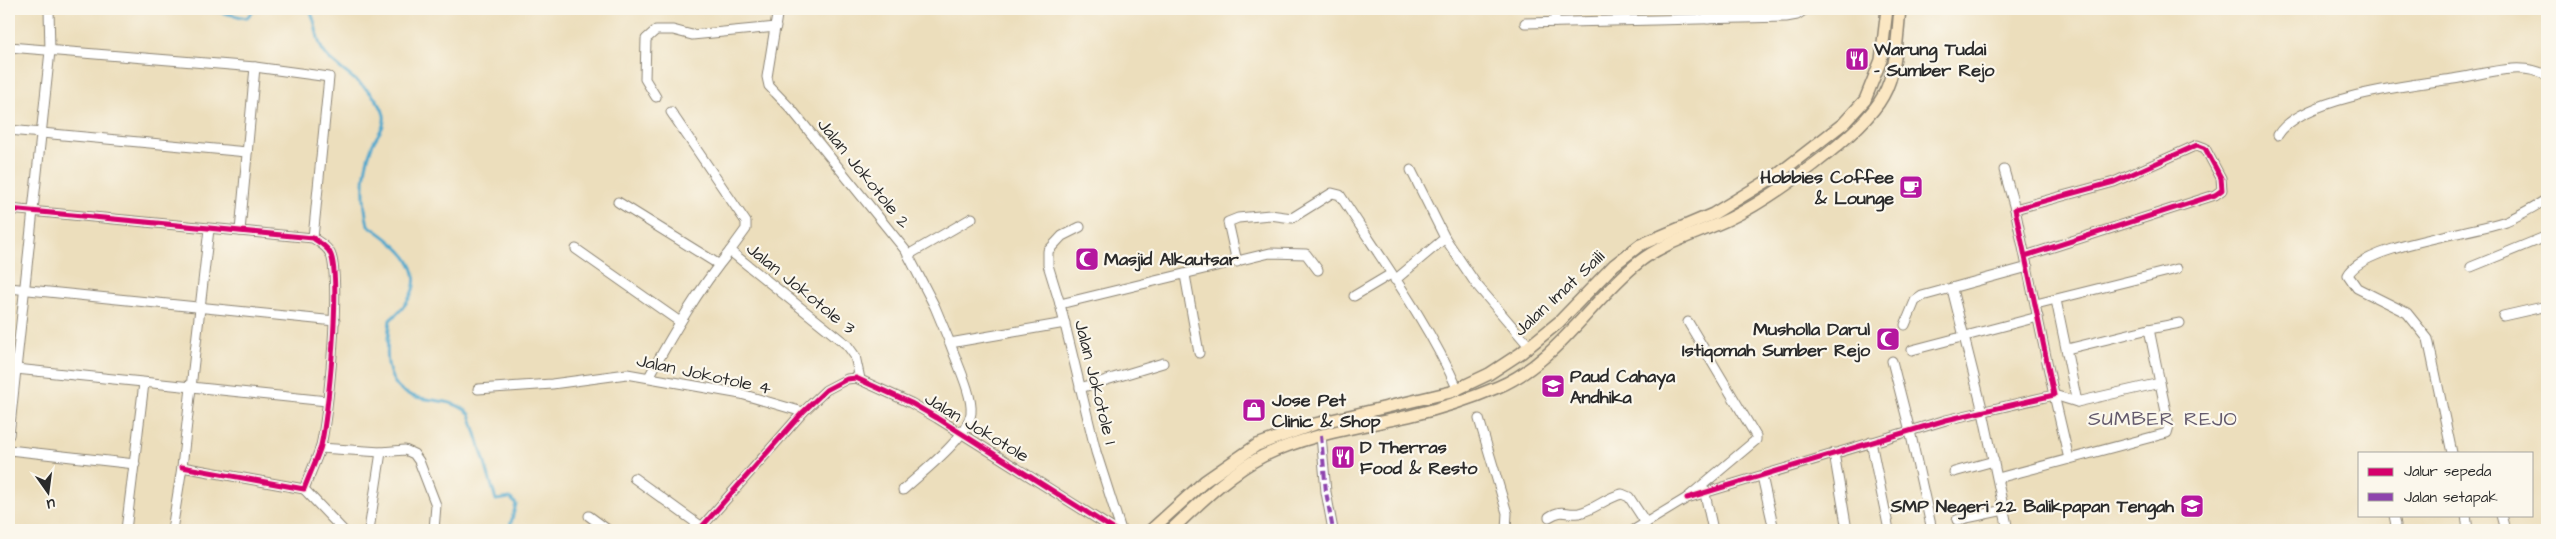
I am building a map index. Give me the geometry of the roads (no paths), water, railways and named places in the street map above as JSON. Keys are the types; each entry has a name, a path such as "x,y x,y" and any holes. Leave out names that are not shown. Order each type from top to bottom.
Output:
{"main road":[{"name":"Jalan Imat Saili","path":"1151,530 1205,481 1257,445 1315,424 1458,390 1489,374 1559,322 1627,254 1654,238 1727,206 1777,175 1854,114 1865,100 1882,60 1887,9"},
{"name":"Jalan Imat Saili","path":"1171,530 1219,486 1262,457 1321,435 1418,414 1458,403 1501,386 1517,377 1548,352 1640,261 1651,253 1748,210 1849,135 1867,118 1884,94 1890,76 1900,9"},
{"path":"1690,223 1696,234"}],"street":[{"path":"9,435 50,51 49,9"},
{"name":"Jalan Jokotole 2","path":"778,9 767,76 769,86 792,110 908,256 935,307 950,343 970,404 969,420 961,435"},
{"path":"1555,9 1555,22"},
{"path":"1708,9 1708,19"},
{"path":"1524,23 1708,19 1768,13 1797,15 1806,9"},
{"path":"656,97 645,79 648,36 656,30 662,29 692,35 714,31 776,27"},
{"path":"9,48 255,68 330,78 313,238"},
{"path":"240,231 255,68"},
{"path":"2278,135 2283,127 2307,113 2351,96 2395,86 2511,70 2533,69 2547,76"},
{"name":"Jalan Jokotole 3","path":"648,377 680,322 718,264 746,229 746,222 671,112"},
{"path":"9,130 247,152"},
{"path":"2015,209 2114,182 2197,145 2205,148 2221,178 2222,190 2215,195 2026,256"},
{"path":"1411,170 1445,238 1476,284 1529,346"},
{"path":"2004,170 2026,256 2069,459"},
{"path":"1239,262 1228,222 1238,218 1270,215 1292,218 1336,193 1340,195 1434,343 1458,390"},
{"path":"2452,452 2428,339 2407,313 2357,288 2348,275 2357,264 2436,236 2506,221 2547,199"},
{"name":"Jalan Jokotole 3","path":"618,202 718,264"},
{"path":"9,209 313,238 331,253 334,265 335,321 327,401 320,448 304,488"},
{"path":"908,256 972,218"},
{"path":"1060,304 1048,265 1048,251 1062,236 1080,227"},
{"path":"172,530 182,467 209,229"},
{"path":"2471,266 2547,236"},
{"path":"1354,296 1393,277 1445,238"},
{"path":"576,248 680,322"},
{"name":"Jalan Jokotole 3","path":"730,251 847,345 855,356 860,379"},
{"name":"Jalan Jokotole 1","path":"1121,530 1096,452 1060,304 1270,253 1299,252 1309,256 1318,270"},
{"path":"1905,325 1918,298 2028,267"},
{"path":"2036,304 2178,269"},
{"path":"1185,275 1199,353"},
{"path":"9,288 335,321"},
{"path":"1952,289 1983,412 2008,530"},
{"path":"2056,300 2077,402"},
{"path":"2503,316 2547,306"},
{"path":"1912,350 2038,316"},
{"path":"1634,530 1687,498 1755,442 1757,438 1688,322"},
{"path":"950,343 1065,323"},
{"path":"2067,349 2180,323"},
{"path":"1998,478 2167,433 2169,426 2149,329"},
{"path":"1892,361 1932,530"},
{"path":"1080,388 1164,363"},
{"path":"16,368 327,401"},
{"name":"Jalan Jokotole 4","path":"478,389 552,384 612,375 648,377 741,394 803,412"},
{"path":"634,478 701,529 803,412 832,386 852,378 860,379"},
{"name":"Jalan Jokotole","path":"860,379 911,403 1020,469 1115,530"},
{"path":"126,530 144,383"},
{"path":"1687,498 1871,442 1983,412 2054,395 2077,402 2160,383"},
{"path":"1479,419 1507,513 1506,530"},
{"path":"903,490 961,435"},
{"path":"1321,435 1326,492 1333,530"},
{"path":"1871,442 1889,530"},
{"path":"320,448 381,452 405,450 414,454 419,461 436,504 434,530"},
{"path":"9,450 135,464"},
{"path":"369,530 381,452"},
{"path":"1834,453 1847,530"},
{"path":"1954,472 1994,461"},
{"path":"182,467 304,488 343,530"},
{"path":"1762,476 1774,530"},
{"path":"1548,517 1562,511 1574,513 1585,511 1622,494 1629,497 1646,524"},
{"path":"1705,494 1713,530"},
{"path":"1957,520 2004,510"},
{"path":"589,516 608,530"},
{"path":"2393,530 2396,525 2394,516"},
{"path":"2466,516 2468,530"},
{"path":"2502,516 2505,530"}],"waterway":[{"path":"206,9 246,18 256,9"},
{"path":"309,9 322,50 333,62 375,98 381,106 384,115 384,124 372,146 366,165 364,185 366,215 368,225 395,245 405,256 412,267 415,279 412,292 404,305 390,320 387,355 391,376 405,392 416,397 451,403 470,414 496,500 510,498 516,504 509,530"}],"place":[{"name":"Warung Tudai - Sumber Rejo","path":"1857,59"},
{"name":"Hobbies Coffee & Lounge","path":"1911,187"},
{"name":"Masjid Alkautsar","path":"1087,259"},
{"name":"Musholla Darul Istiqomah Sumber Rejo","path":"1888,339"},
{"name":"Paud Cahaya Andhika","path":"1553,386"},
{"name":"Jose Pet Clinic & Shop","path":"1254,410"},
{"name":"D Therras Food & Resto","path":"1343,457"},
{"name":"SMP Negeri 22 Balikpapan Tengah","path":"2192,506"}],"district":[{"name":"SUMBER REJO","path":"2163,418"}]}
